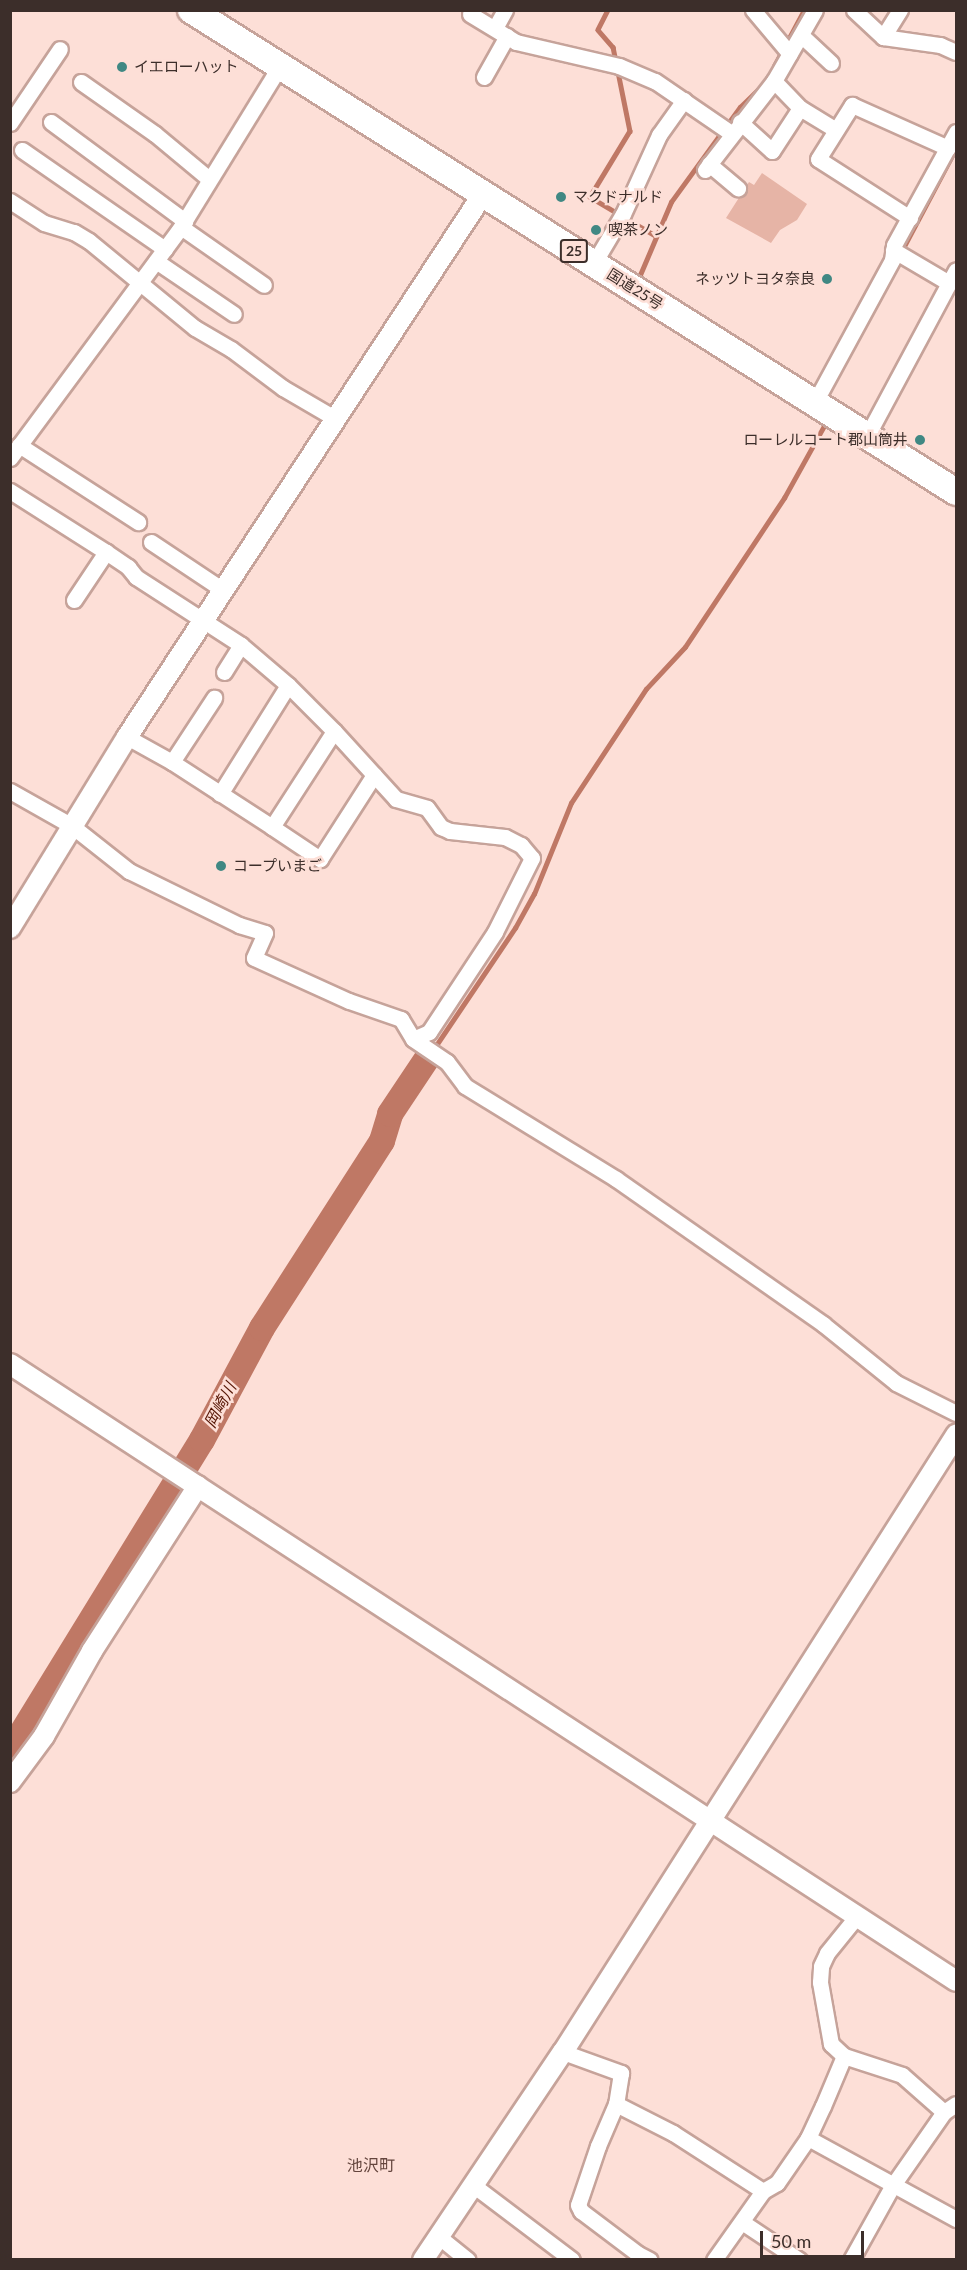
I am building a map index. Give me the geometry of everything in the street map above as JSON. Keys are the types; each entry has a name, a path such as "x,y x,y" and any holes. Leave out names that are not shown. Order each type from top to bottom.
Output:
{"highway":[{"name":"国道25号","path":"191,10 957,492"}],"street":[{"path":"484,76 501,32 505,10"},
{"path":"753,10 790,54"},
{"path":"738,188 707,167 730,127 774,81 815,10"},
{"path":"854,10 883,37 939,45 957,52"},
{"path":"883,37 900,10"},
{"path":"470,14 516,42 614,65 655,81 772,151 800,108"},
{"path":"801,35 831,63"},
{"path":"10,123 60,50"},
{"path":"138,522 16,444 183,224 280,66"},
{"path":"774,81 800,108 836,130"},
{"path":"81,82 155,134 209,179"},
{"path":"594,263 621,217 658,135 684,99"},
{"path":"815,402 898,252 910,218 954,138 852,105 818,159 910,218"},
{"path":"51,122 264,285"},
{"path":"22,150 234,314"},
{"path":"10,928 127,737 483,194"},
{"path":"10,201 44,223 74,232 89,241 195,327 231,349 292,394 336,419"},
{"path":"867,436 953,277 898,252"},
{"path":"10,491 106,552 128,567 136,577 241,645 288,685 396,799 427,808 441,827 450,831 506,837 520,845 532,858 495,932 429,1032 416,1041"},
{"path":"151,542 223,591"},
{"path":"74,600 106,552"},
{"path":"224,672 241,645"},
{"path":"220,794 288,685"},
{"path":"172,762 214,698"},
{"path":"272,827 334,731"},
{"path":"127,737 172,762 320,859 374,775"},
{"path":"10,791 72,826 129,871 239,925 265,933 254,958 349,1001 401,1019 416,1041 442,1058 465,1086 616,1179 823,1324 896,1383 957,1413"},
{"path":"10,1364 708,1821 957,1981"},
{"path":"423,2259 563,2052 708,1821 957,1435"},
{"path":"10,1782 44,1736 92,1651 195,1484"},
{"path":"851,2259 893,2186 950,2108 902,2075 844,2056 831,2044 820,1982 821,1966 827,1953 857,1916"},
{"path":"563,2052 621,2073 616,2104 598,2146 578,2205 581,2211 638,2254 650,2259"},
{"path":"714,2259 763,2191 777,2183 808,2139 844,2056"},
{"path":"616,2104 673,2133 763,2191"},
{"path":"808,2139 957,2219"},
{"path":"473,2184 572,2259"},
{"path":"742,2222 799,2259"},
{"path":"438,2236 468,2259"}],"shaded area":[{"path":"762,173 807,204 797,220 780,230 771,243 726,218 749,182 754,185"}],"waterway":[{"path":"608,10 598,30 613,47 630,131 590,197 656,236"},
{"path":"774,66 804,10"},
{"path":"640,275 671,202 740,107 764,84"},
{"path":"901,252 956,148"},
{"path":"433,1050 515,928 534,894 571,803 646,689 685,647 784,498 825,424 820,421"},
{"name":"岡崎川","path":"10,1752 202,1440 262,1328 382,1141 390,1114 428,1057"}],"place":[{"name":"イエローハット","path":"122,67"},
{"name":"マクドナルド","path":"561,197"},
{"name":"喫茶ノン","path":"596,230"},
{"name":"ネッツトヨタ奈良","path":"827,279"},
{"name":"ローレルコート郡山筒井","path":"920,440"},
{"name":"コープいまご","path":"221,866"}],"district":[{"name":"池沢町","path":"371,2165"}]}
